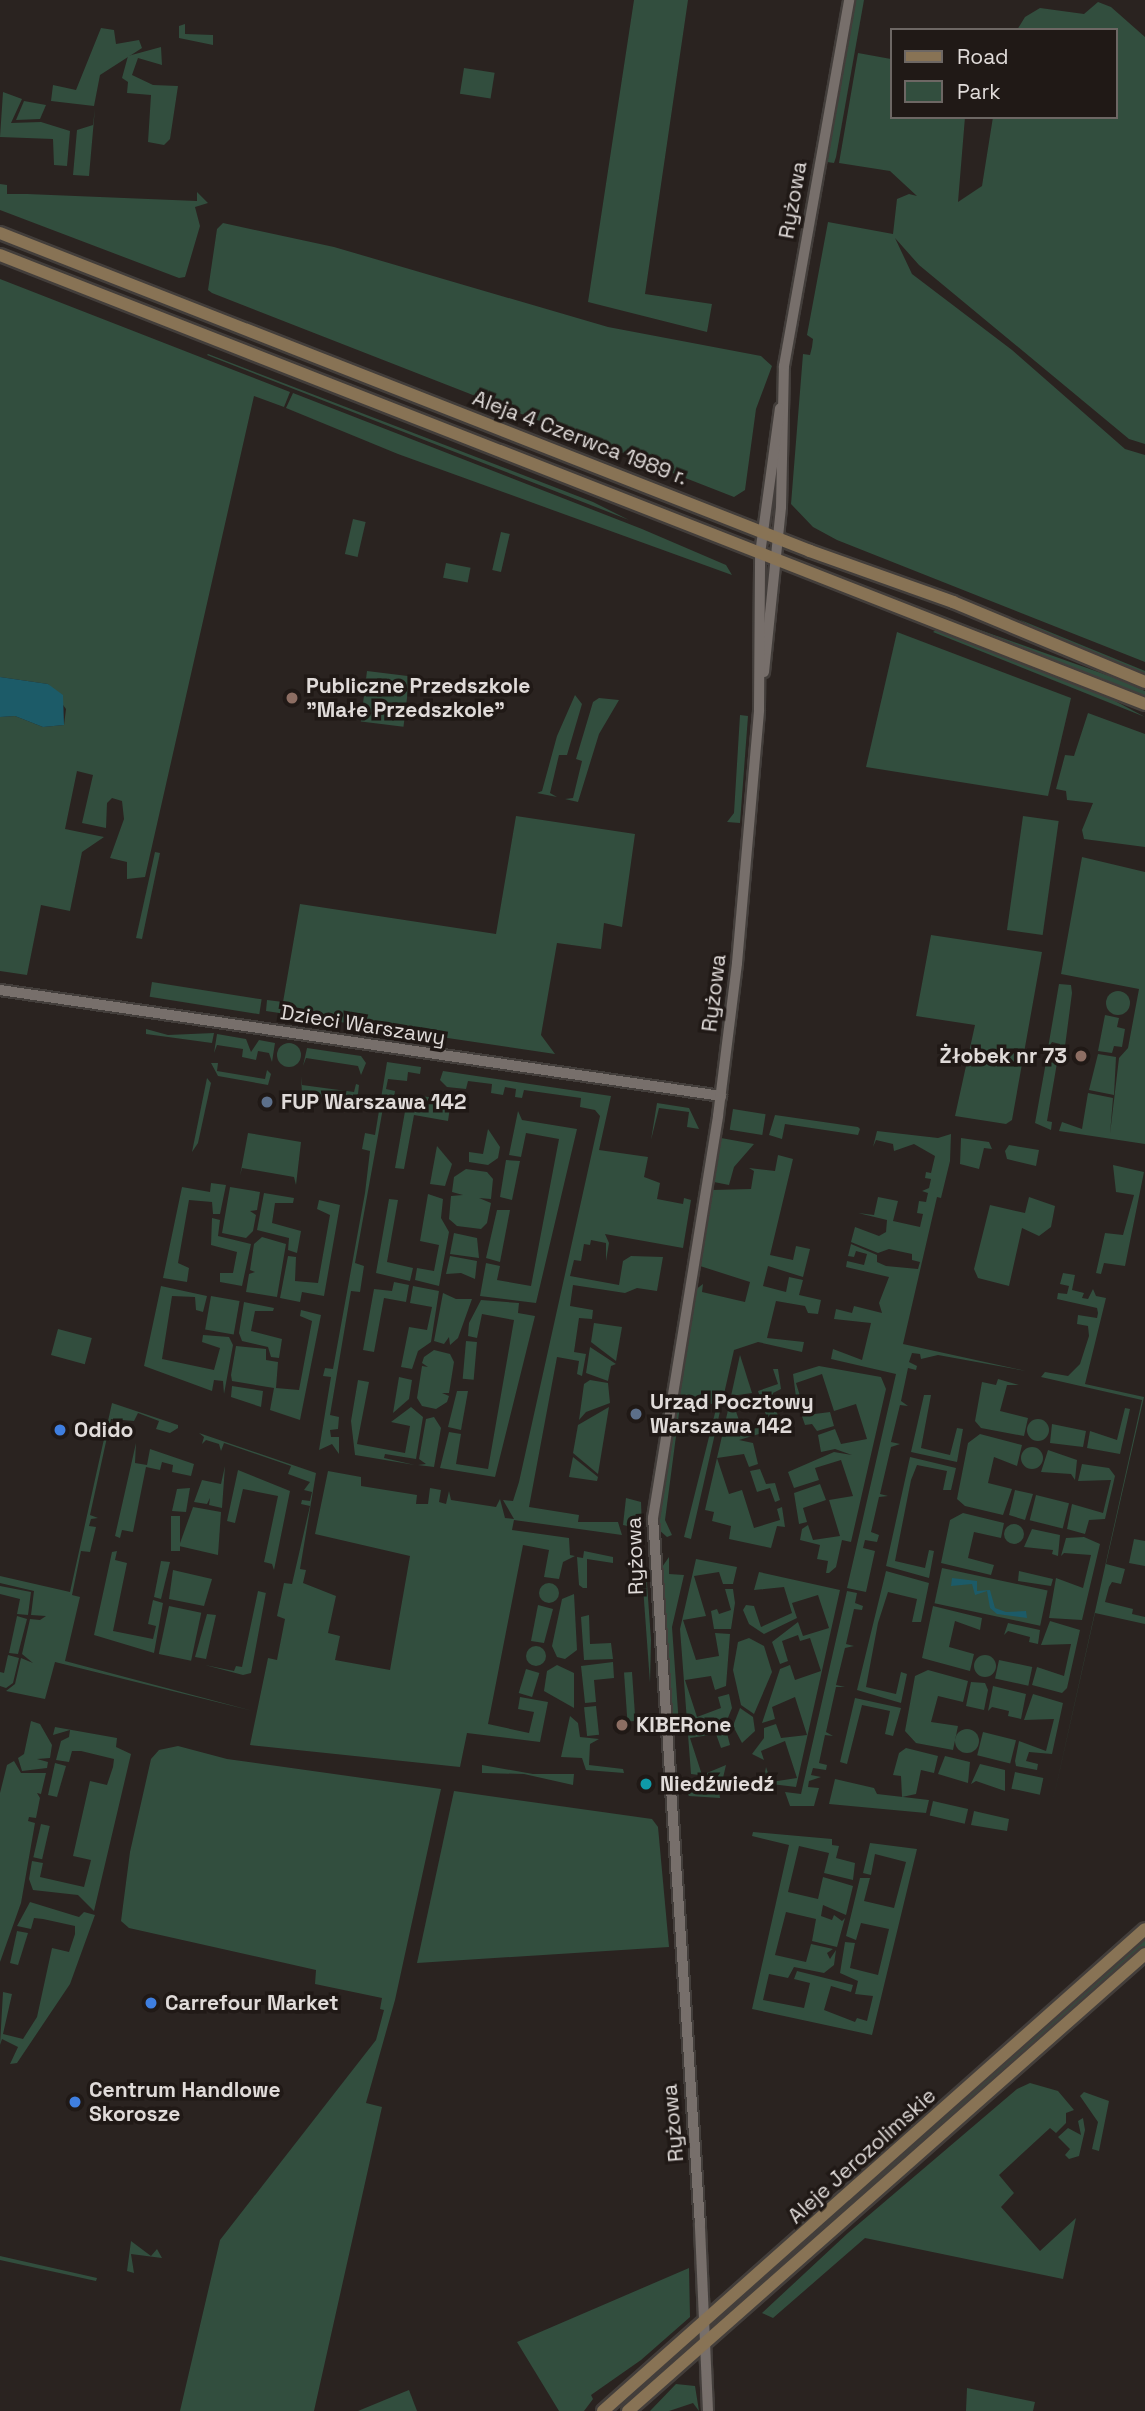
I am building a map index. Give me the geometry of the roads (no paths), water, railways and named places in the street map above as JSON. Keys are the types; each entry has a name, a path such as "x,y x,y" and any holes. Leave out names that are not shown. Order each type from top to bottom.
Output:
{"main road":[{"name":"Aleja 4 Czerwca 1989 r.","path":"0,233 779,538 953,602 1145,682"},
{"name":"Aleja 4 Czerwca 1989 r.","path":"0,255 1145,704"},
{"name":"Aleje Jerozolimskie","path":"603,2411 1145,1929"},
{"name":"Aleje Jerozolimskie","path":"628,2411 1145,1954"}],"street":[{"name":"Ryżowa","path":"759,706 762,531 789,332 849,0"},
{"name":"Ryżowa","path":"708,2411 652,1535 657,1479 721,1096 759,706 779,538 780,408"},
{"name":"Dzieci Warszawy","path":"0,990 721,1096"}],"water":[{"path":"0,677 48,684 63,695 64,725 43,727 15,716 0,717"},
{"path":"952,1578 977,1581 977,1591 990,1590 995,1608 1006,1612 1026,1611 1027,1618 997,1614 990,1608 987,1591 975,1595 972,1584 951,1586"}],"place":[{"name":"Publiczne Przedszkole \"Małe Przedszkole\"","path":"292,698"},
{"name":"Żłobek nr 73","path":"1081,1056"},
{"name":"FUP Warszawa 142","path":"267,1102"},
{"name":"Urząd Pocztowy Warszawa 142","path":"636,1414"},
{"name":"Odido","path":"60,1430"},
{"name":"KIBERone","path":"622,1725"},
{"name":"Niedźwiedź","path":"646,1784"},
{"name":"Carrefour Market","path":"151,2003"},
{"name":"Centrum Handlowe Skorosze","path":"75,2102"}]}
